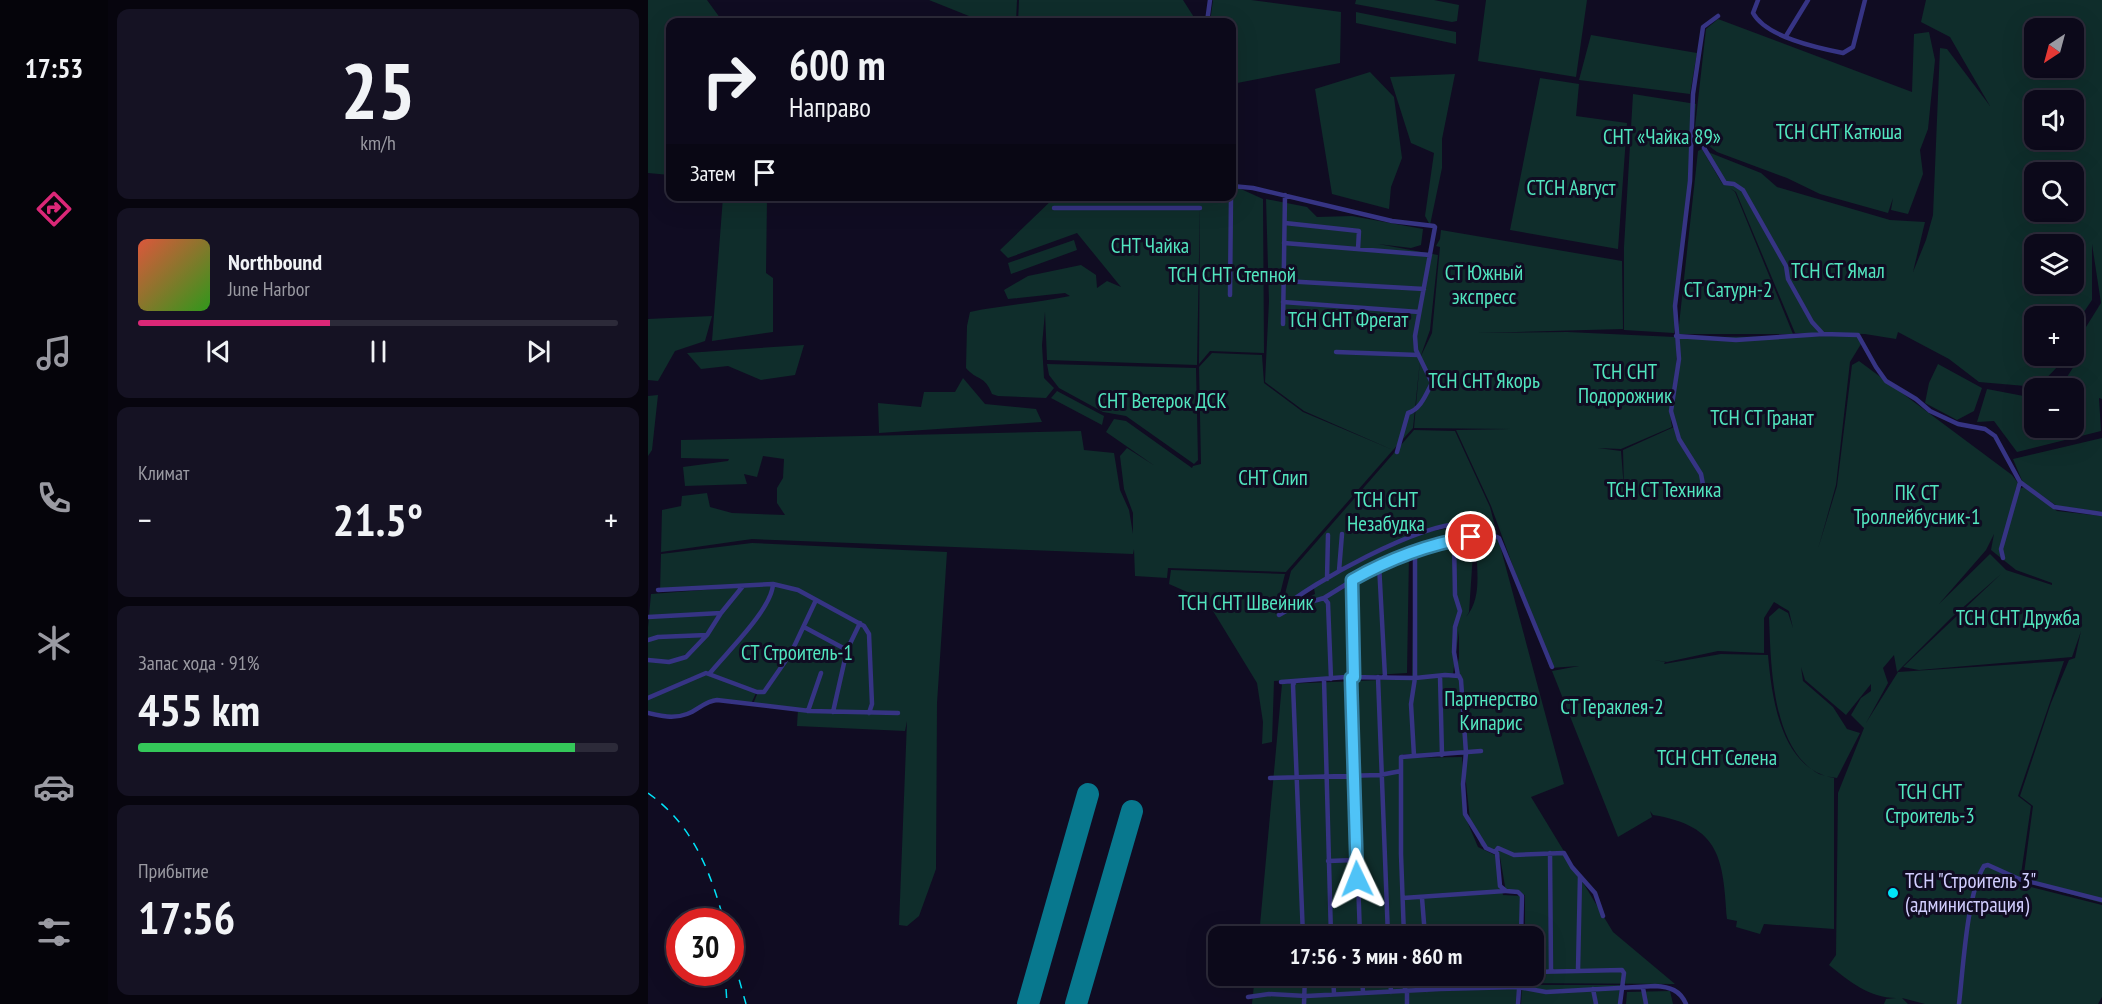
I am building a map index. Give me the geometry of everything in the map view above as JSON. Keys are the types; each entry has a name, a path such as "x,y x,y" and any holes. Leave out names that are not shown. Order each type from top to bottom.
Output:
{"street":[{"path":"1208,18 1210,0"},
{"path":"1758,0 1753,13 1767,27 1786,36 1843,53 1853,47 1865,0"},
{"path":"1786,36 1808,0"},
{"path":"1704,490 1701,474 1679,439 1671,411 1679,359 1675,306 1693,146 1691,132 1693,94 1703,27 1718,16"},
{"path":"1704,148 1725,183 1734,184 1746,196 1786,266 1788,279 1812,322 1817,324 1823,334"},
{"path":"1236,186 1285,195 1392,221 1435,227 1415,336 1418,355 1432,383 1420,404 1414,411 1408,413 1397,452"},
{"path":"1283,324 1285,195"},
{"path":"1230,296 1231,201"},
{"path":"1054,208 1200,208"},
{"path":"1285,223 1359,231 1358,249"},
{"path":"1284,243 1430,255"},
{"path":"1284,281 1424,289"},
{"path":"1283,303 1419,312"},
{"path":"1676,336 1736,340 1823,334 1858,335 1886,381 1943,418 1985,429 1995,436 2020,482 2054,507 2102,514"},
{"path":"1336,352 1418,355"},
{"path":"2003,558 2001,549 2020,482"},
{"path":"1476,528 1471,537 1454,540 1379,564 1324,598 1279,613 1296,596 1339,571 1424,531 1458,524 1476,528 1500,538 1552,667"},
{"path":"1339,571 1342,534"},
{"path":"1327,579 1328,535"},
{"path":"1454,540 1455,595 1460,611 1455,627 1454,652 1458,676 1461,680 1466,753 1463,784 1465,814 1485,849 1497,853"},
{"path":"1414,756 1411,704 1415,678 1415,552"},
{"path":"1379,564 1385,677"},
{"path":"1352,580 1353,775 1359,926"},
{"path":"648,698 697,675 710,673 766,607 770,600 772,584"},
{"path":"658,590 772,584 798,590 860,623 867,628 869,634 872,707 869,713"},
{"path":"648,660 678,661 692,652 743,586"},
{"path":"1324,598 1328,603 1331,679"},
{"path":"710,673 714,677 761,693 791,653 816,600"},
{"path":"648,617 721,613"},
{"path":"833,712 847,650 860,623"},
{"path":"804,627 847,650"},
{"path":"648,640 658,637 707,635"},
{"path":"808,711 821,673"},
{"path":"1440,676 1442,755"},
{"path":"1281,682 1352,677 1458,676"},
{"path":"1378,677 1388,926"},
{"path":"1324,679 1331,926"},
{"path":"1295,681 1293,686 1303,926"},
{"path":"751,705 757,692"},
{"path":"648,713 673,717 687,714 708,701 717,700 808,711 898,713"},
{"path":"1404,926 1401,757 1481,751"},
{"path":"1270,778 1380,775 1401,771"},
{"path":"1506,891 1500,886 1495,850 1499,847 1510,854 1564,853 1595,893 1603,916"},
{"path":"1551,853 1551,971"},
{"path":"1328,861 1356,860"},
{"path":"1959,1004 1970,913 1979,876 1984,866 1988,865 2019,879 2102,900"},
{"path":"1578,970 1580,876"},
{"path":"1403,898 1518,892 1522,896 1521,926"},
{"path":"1422,898 1424,926"},
{"path":"1544,971 1622,970 1624,973 1620,1004"},
{"path":"1304,1004 1306,986"},
{"path":"1334,986 1334,994"},
{"path":"1363,986 1363,993"},
{"path":"1391,986 1391,992"},
{"path":"1406,986 1407,1004"},
{"path":"1427,986 1427,990"},
{"path":"1248,997 1269,994 1306,996 1518,987 1546,992 1669,987 1683,997 1685,1004"},
{"path":"1518,987 1518,1004"},
{"path":"1643,988 1646,1004"},
{"path":"1593,989 1596,1004"}],"green space":[{"path":"648,0 707,0 720,18 666,18 666,175 648,173"},
{"path":"929,0 1017,0 1016,18 974,18"},
{"path":"1019,0 1183,0 1194,18 1018,18"},
{"path":"1213,0 1251,0 1341,12 1340,63 1236,83 1236,18 1211,18"},
{"path":"1356,0 1434,0 1459,5 1457,21 1452,22 1355,4"},
{"path":"1486,0 1587,0 1576,77 1478,61"},
{"path":"1926,0 2102,0 2102,399 2099,398 2101,431 2084,435 2084,378 2066,378 2074,366 2084,366 2084,330 2101,303 2092,244 2092,300 2084,312 2084,306 2024,306 2024,366 2058,366 2047,378 2024,378 2024,386 1979,382 1949,359 1898,332 1896,339 1865,334 1795,333 1736,192 1730,188 1735,192 1793,334 1678,334 1698,151 1702,149 1723,185 1708,152 1761,173 1777,187 1890,220 1925,222 1913,272 1933,215 1940,48 1947,49 1990,106 1950,37 1921,22"},
{"path":"1356,12 1456,32 1456,44 1356,23"},
{"name":"ТСН СНТ Катюша","path":"1718,19 1912,92 1914,34 1929,32 1935,60 1928,129 1920,150 1923,174 1908,214 1891,210 1893,198 1888,213 1820,194 1787,178 1717,152 1701,140 1695,127 1706,29"},
{"path":"1591,35 1697,53 1690,94 1579,80"},
{"path":"1370,72 1394,97 1402,158 1391,187 1389,209 1332,194 1315,89"},
{"path":"1455,74 1442,139 1442,168 1430,225 1425,216 1434,153 1411,143 1390,77"},
{"name":"СТСН Август","path":"1540,78 1579,84 1576,116 1627,123 1618,249 1510,230"},
{"name":"СНТ «Чайка 89»","path":"1633,94 1696,104 1674,333 1624,330 1624,247"},
{"path":"1236,187 1263,199 1264,353 1210,351 1199,364 1200,203 1197,365 1047,360 1045,312 1042,345 1044,378 1054,388 1046,398 992,394 984,381 966,368 967,326 970,312 1070,296 1065,293 1008,299 1004,290 1028,276 1081,265 1096,275 1097,288 1107,281 1121,287 1077,233 1008,258 1000,250 1051,201 1236,201"},
{"path":"1266,199 1307,207 1317,217 1352,216 1423,229 1421,245 1411,248 1378,244 1438,255 1430,330 1420,358 1432,333 1440,247 1436,246 1441,230 1622,261 1623,329 1476,333 1567,332 1675,337 1677,360 1671,404 1672,427 1621,449 1598,448 1621,451 1624,489 1623,450 1674,427 1677,439 1700,473 1703,488 1702,474 1680,439 1672,411 1680,359 1677,337 1858,336 1861,344 1850,362 1836,485 1818,549 1837,486 1852,365 1859,361 2012,475 2018,483 2015,491 2024,487 2057,511 2102,516 2102,903 2023,881 2033,806 2020,796 2051,703 2069,660 2075,658 2081,631 2072,657 1919,670 1903,667 2001,574 1951,618 1897,672 1894,655 1883,668 1888,683 1866,723 1898,672 2064,661 2018,796 2031,806 2020,881 1984,875 2102,905 2102,997 2098,1004 1925,1004 1902,998 1908,1004 1884,1004 1886,999 1896,998 1868,992 1829,965 1836,955 1838,793 1864,728 1851,715 1861,698 1871,691 1871,684 1846,715 1805,680 1801,667 1803,681 1833,707 1847,729 1860,733 1837,778 1831,777 1834,778 1834,929 1764,924 1760,934 1736,927 1737,921 1727,919 1723,879 1714,849 1693,827 1676,820 1653,815 1650,811 1652,817 1618,837 1552,671 1579,666 1550,668 1491,506 1456,430 1510,429 1414,428 1420,360 1413,428 1393,450 1304,411 1265,382 1269,301","holes":["1994,534 1991,550 2016,570 2052,583 2052,585 2006,570 1990,554 1939,604 1986,550","1774,602 1789,611 1793,628 1788,613 1779,608 1769,617 1771,657 1777,703 1783,725 1791,745 1802,761 1791,747 1783,730 1773,692 1768,655 1721,654 1664,664 1665,662 1654,660 1667,662 1718,651 1764,653 1764,618"]},
{"path":"723,201 767,201 766,273 773,278 773,332 712,341"},
{"path":"1074,240 1077,250 1011,274 1008,263"},
{"path":"712,316 705,341 675,351 658,381 648,380 648,319"},
{"path":"804,345 795,375 761,380 728,366 701,369 687,353"},
{"name":"СНТ Слип","path":"1212,353 1262,355 1264,383 1303,412 1393,450 1286,572 1168,568 1167,578 1135,576 1134,549 1133,554 752,539 661,552 662,510 681,506 682,496 707,493 710,507 732,513 785,515 777,503 777,488 783,478 784,459 763,456 757,477 744,474 747,484 685,486 683,467 729,459 681,458 681,440 1081,431 1084,450 1114,453 1120,490 1129,510 1133,534 1133,513 1124,489 1120,456 1127,448 1155,466 1106,432 1114,419 1126,421 1192,468 1201,464 1199,367"},
{"name":"СНТ Ветерок ДСК","path":"1047,364 1196,368 1198,460 1194,464 1126,416 1103,412 1059,388 1049,375"},
{"path":"1938,364 1982,388 1974,411 1957,420 1925,403 1929,383"},
{"path":"963,378 985,404 1036,409 1042,422 879,433 878,403 921,407 924,392 955,392"},
{"path":"1987,389 2024,396 2024,438 2073,438 2017,452 1994,421 1977,422"},
{"path":"1057,391 1104,416 1102,425 1051,398"},
{"path":"658,395 652,450 648,456 648,396"},
{"path":"1414,430 1455,431 1490,507 1497,534 1467,523 1427,532 1457,527 1465,532 1461,536 1409,554 1407,673 1274,681 1272,742 1262,744 1263,722 1257,683 1210,606 1194,595 1169,584 1171,570 1285,574 1275,614 1315,594 1314,588 1281,609 1291,571"},
{"path":"2102,438 2102,512 2057,506 2023,483 2013,459"},
{"name":"Партнерство Кипарис","path":"1482,534 1498,538 1564,784 1531,797 1613,932 1675,984 1544,983 1544,926 1525,926 1525,895 1506,892 1500,857 1481,846 1470,820 1463,755 1403,754 1404,758 1462,757 1467,821 1478,847 1497,856 1503,895 1522,896 1521,926 1260,926 1282,684 1454,677 1459,658 1459,631 1453,674 1412,676 1414,554 1474,539 1469,612 1466,617 1472,608 1475,599 1478,577 1477,535 1482,536"},
{"name":"СТ Строитель-1","path":"752,543 947,552 937,703 936,869 919,916 907,926 899,925 907,721 905,731 797,726 798,709 753,704 758,692 710,673 714,677 756,693 751,704 717,699 708,701 687,714 673,716 648,711 648,627 651,594 742,587 692,651 669,663 686,658 693,652 743,587 773,584 660,592 661,554"},
{"path":"1620,985 1619,1004 1521,1004 1522,986"},
{"path":"1254,986 1520,986 1519,1004 1252,1004"},
{"path":"1670,991 1673,1004 1626,1004 1627,992"}],"runway":[{"path":"1028,1004 1088,794"},
{"path":"1076,1004 1132,811"}],"railway":[{"path":"648,793 663,805 688,834 705,866 720,908"},
{"path":"726,986 727,1004"},
{"path":"741,986 746,1004"}],"place":[{"name":"ТСН \"Строитель 3\" (администрация)","path":"1893,893"}],"route":[{"path":"1357,879 1351,678 1354,677 1352,580 1379,564 1438,543 1471,537"}],"park label":[{"name":"СНТ Чайка","path":"1150,246"},
{"name":"ТСН СТ Ямал","path":"1838,271"},
{"name":"ТСН СНТ Степной","path":"1232,275"},
{"name":"СТ Южный экспресс","path":"1484,285"},
{"name":"СТ Сатурн-2","path":"1728,290"},
{"name":"ТСН СНТ Фрегат","path":"1348,320"},
{"name":"ТСН СНТ Якорь","path":"1484,381"},
{"name":"ТСН СНТ Подорожник","path":"1625,384"},
{"name":"ТСН СТ Гранат","path":"1762,418"},
{"name":"ТСН СТ Техника","path":"1664,490"},
{"name":"ПК СТ Троллейбусник-1","path":"1917,505"},
{"name":"ТСН СНТ Незабудка","path":"1386,512"},
{"name":"ТСН СНТ Швейник","path":"1246,603"},
{"name":"ТСН СНТ Дружба","path":"2018,618"},
{"name":"СТ Гераклея-2","path":"1612,707"},
{"name":"ТСН СНТ Селена","path":"1717,758"},
{"name":"ТСН СНТ Строитель-3","path":"1930,804"}]}
